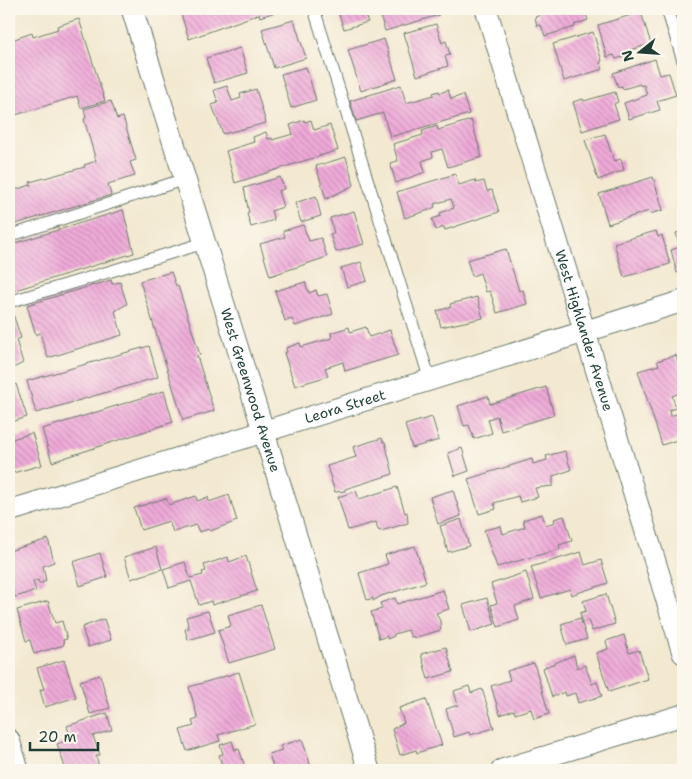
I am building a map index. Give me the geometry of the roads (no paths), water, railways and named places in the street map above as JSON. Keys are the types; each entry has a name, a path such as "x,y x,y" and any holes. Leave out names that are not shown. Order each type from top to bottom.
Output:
{"street":[{"name":"West Greenwood Avenue","path":"132,9 262,432 369,770"},
{"name":"West Highlander Avenue","path":"486,9 683,653"},
{"name":"Leora Street","path":"9,511 683,301"},
{"path":"502,770 683,714"},
{"path":"9,740 18,770"}],"lane":[{"path":"314,9 430,380"},
{"path":"667,9 683,61"},
{"path":"9,236 184,179"},
{"path":"9,302 204,243"}]}
